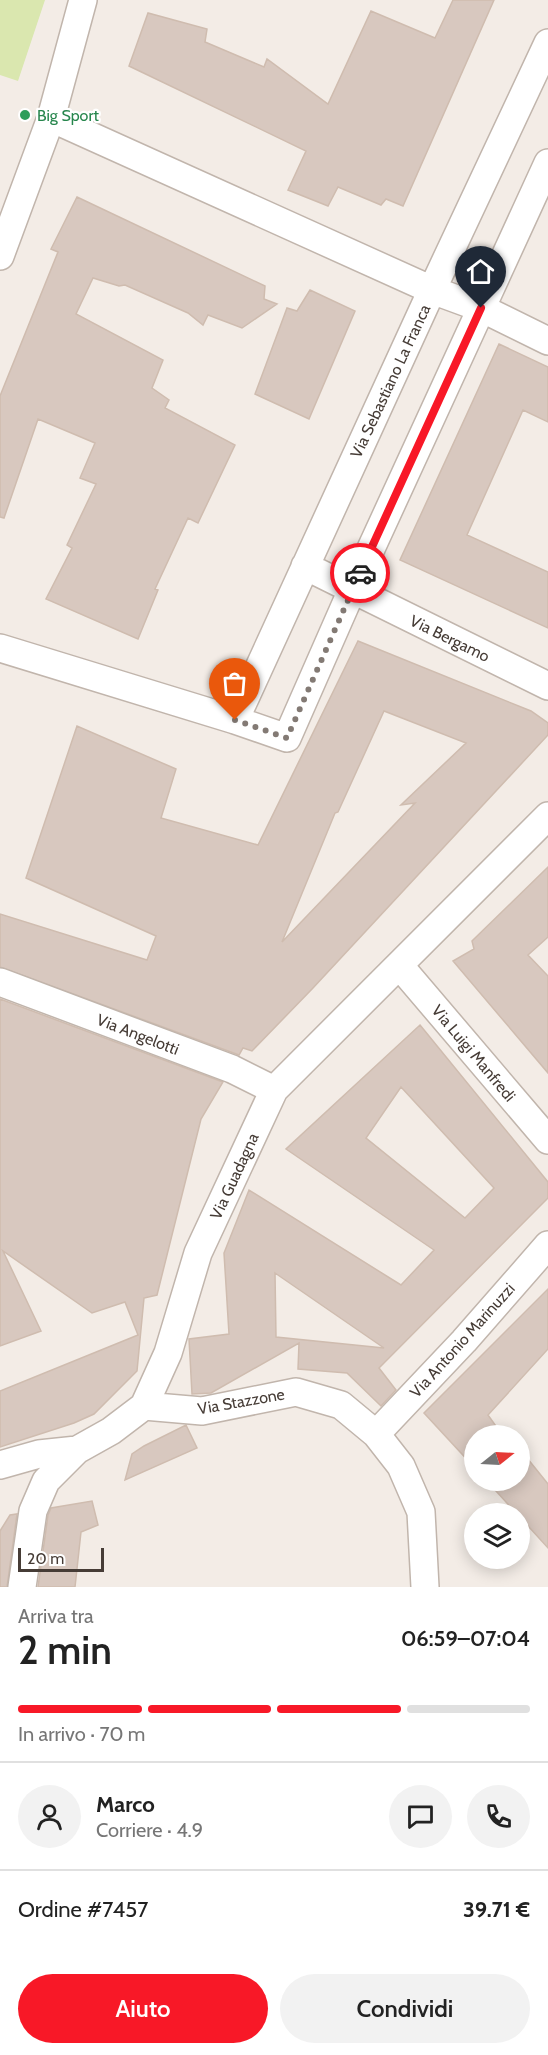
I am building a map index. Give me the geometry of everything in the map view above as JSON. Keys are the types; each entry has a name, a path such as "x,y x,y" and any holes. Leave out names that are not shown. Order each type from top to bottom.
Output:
{"street":[{"path":"0,256 51,118 83,0"},
{"name":"Via Sebastiano La Franca","path":"235,720 304,566 548,43"},
{"path":"51,118 432,290 481,308 548,341"},
{"path":"0,648 287,738 352,590 548,163"},
{"name":"Via Bergamo","path":"304,566 548,686"},
{"name":"Via Guadagna","path":"22,1587 33,1511 46,1481 77,1450 111,1431 144,1406 168,1353 198,1253 274,1090 548,816"},
{"name":"Via Luigi Manfredi","path":"399,965 548,1140"},
{"name":"Via Angelotti","path":"0,982 232,1069 274,1090"},
{"name":"Via Antonio Marinuzzi","path":"376,1434 464,1341 548,1245"},
{"name":"Via Stazzone","path":"144,1406 202,1411 296,1392 341,1405 376,1434 401,1466 421,1512 425,1587"},
{"path":"0,1465 39,1454 77,1450"}],"green space":[{"path":"0,0 45,0 18,81 0,75"}],"building":[{"path":"453,0 494,0 403,206 386,199 381,205 338,187 328,206 288,190 306,151 129,66 148,13 207,29 205,42 264,67 267,59 328,104 371,11 435,38"},
{"path":"77,197 265,286 264,299 277,304 242,328 208,315 203,325 188,313 125,285 119,286 93,278 76,314 163,360 152,388 169,400 165,408 235,445 198,523 188,518 155,589 158,590 138,639 46,599 72,548 67,545 96,484 80,478 95,443 38,419 4,518 0,517 0,396 58,252 51,249"},
{"path":"310,290 355,311 309,419 255,394 287,308 297,311"},
{"path":"499,344 548,367 548,422 523,410 467,535 548,572 548,628 400,560"},
{"path":"358,641 531,711 548,723 548,735 252,1051 243,1048 239,1055 0,967 0,914 147,960 156,936 26,878 77,726 176,769 161,818 258,845","holes":["384,711 466,743 401,805 415,803 282,942 335,813 338,812"]},
{"path":"548,867 548,937 528,955 548,976 548,1073 453,961 474,949 472,941"},
{"path":"0,999 223,1082 201,1119 157,1295 144,1298 137,1371 94,1414 74,1423 0,1447 0,1391 138,1335 125,1302 92,1313 3,1251 41,1331 0,1346"},
{"path":"420,1025 548,1182 548,1198 379,1368 396,1390 381,1406 347,1373 298,1369 299,1343 211,1393 192,1394 189,1339 229,1334 224,1253 249,1190 401,1285 434,1250 286,1149","holes":["401,1087 494,1188 465,1218 366,1138","275,1273 384,1348 276,1337"]},
{"path":"548,1289 548,1349 488,1415 495,1425 464,1425 464,1456 424,1413"},
{"path":"186,1425 197,1448 125,1480 132,1454"},
{"path":"530,1462 548,1484 548,1548 530,1528 530,1503 507,1503 496,1491 530,1491"},
{"path":"92,1501 98,1525 81,1532 75,1587 38,1587 48,1515 51,1508"},
{"path":"17,1514 7,1587 0,1587 0,1531 10,1515"}],"way so far":[{"path":"235,720 287,738 360,573"}],"place":[{"name":"Big Sport","path":"25,115"}],"route":[{"path":"360,573 481,308"}]}
